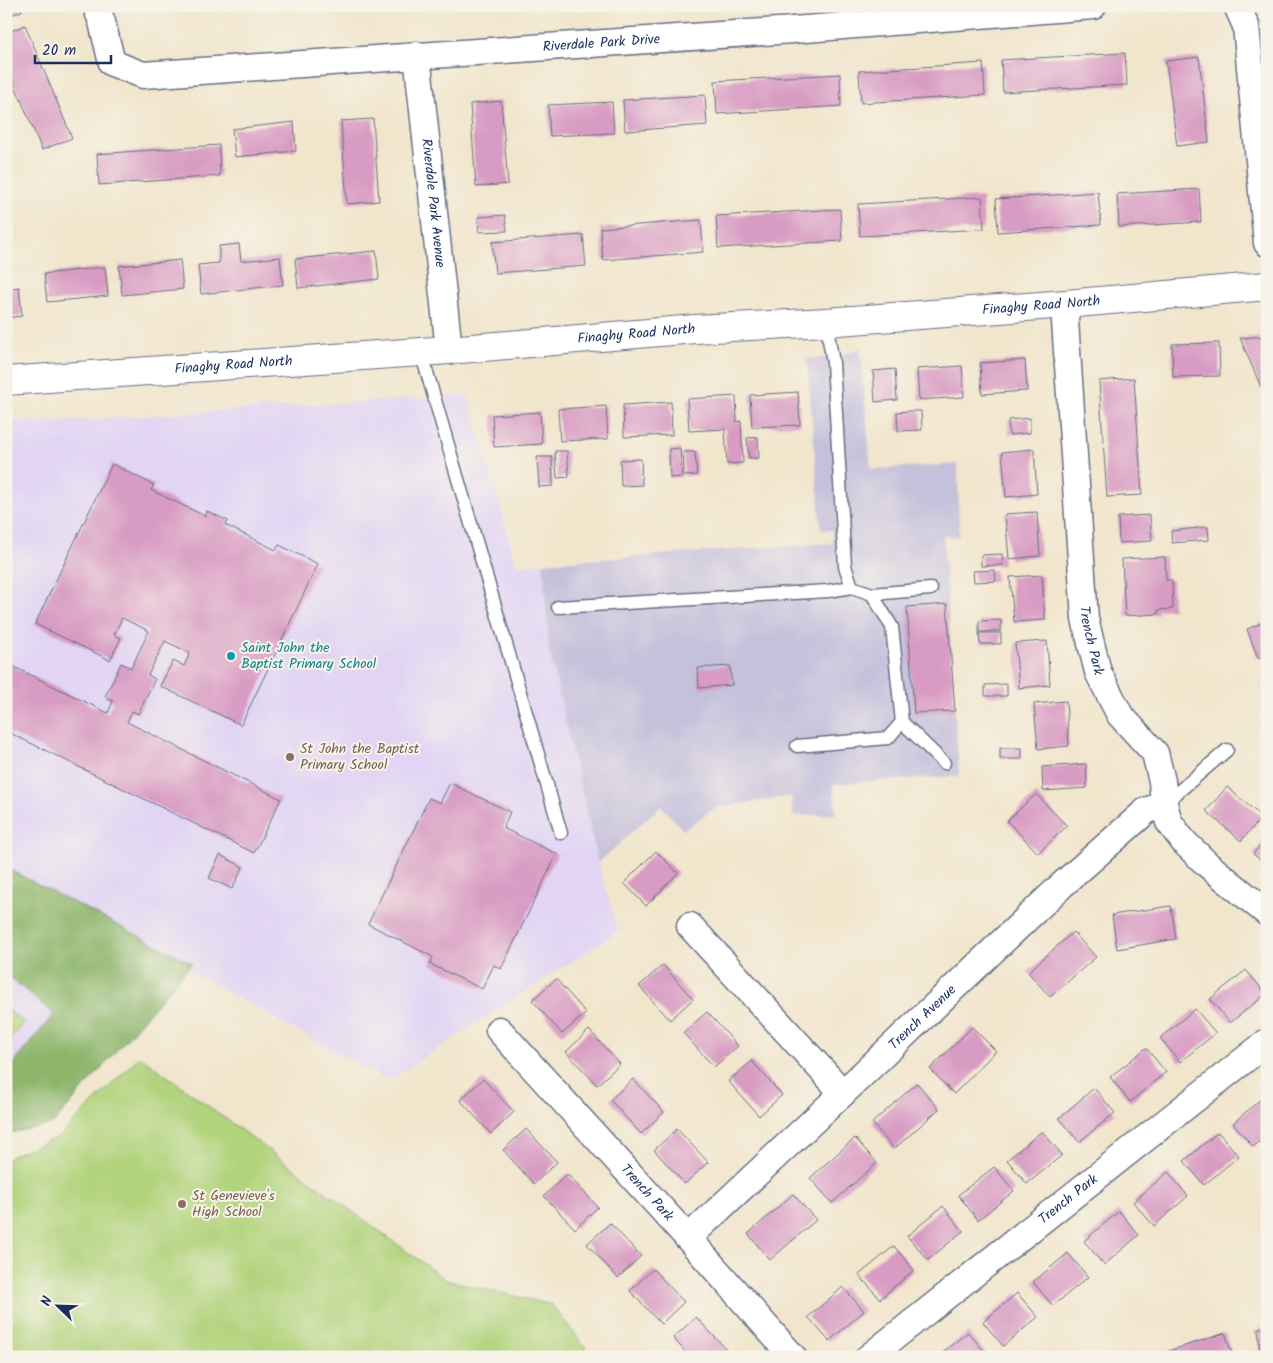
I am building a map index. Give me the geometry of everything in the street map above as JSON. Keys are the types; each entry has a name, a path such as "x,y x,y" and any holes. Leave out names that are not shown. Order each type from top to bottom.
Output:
{"street":[{"name":"Riverdale Park Drive","path":"96,6 112,63 143,75 793,30 1093,6"},
{"path":"1237,6 1246,26 1267,243"},
{"name":"Riverdale Park Avenue","path":"417,55 449,350"},
{"name":"Finaghy Road North","path":"6,381 1066,304 1267,286"},
{"name":"Trench Park","path":"1066,304 1065,321 1085,619 1098,672 1120,715 1155,753 1169,822 1184,842 1208,865 1267,913"},
{"name":"Trench Avenue","path":"688,1238 1062,885 1146,812 1164,804"},
{"path":"690,926 843,1093"},
{"name":"Trench Park","path":"499,1030 793,1357"},
{"name":"Trench Park","path":"869,1357 1267,1042"}],"lane":[{"path":"826,322 833,363 845,566 852,587"},
{"path":"421,352 561,833"},
{"path":"558,607 828,591 852,587 872,594 931,589"},
{"path":"872,594 892,626 902,722 944,763"},
{"path":"797,746 888,738 902,722"},
{"path":"1164,804 1227,750"}],"shaded area":[{"path":"860,348 871,469 958,464 959,537 943,536 959,776 833,784 836,814 793,816 791,796 715,808 683,830 661,806 598,863 549,650 543,563 833,543 832,530 821,530 807,359 838,357"},
{"name":"St John the Baptist Primary School","path":"468,395 516,565 543,563 549,650 598,863 618,931 388,1081 6,870 6,421 65,421"},
{"path":"6,974 54,1014 6,1072"}],"green space":[{"path":"6,868 192,963 53,1124 6,1134 6,1072 54,1014 6,974"},
{"path":"6,1008 24,1023 6,1044"},
{"name":"St Genevieve's High School","path":"140,1056 446,1280 552,1305 593,1357 6,1357 6,1162 11,1156 59,1137"}],"building":[{"path":"6,6 20,6 22,11 6,17"},
{"path":"25,25 72,138 42,150 6,64 6,33"},
{"path":"1125,53 1127,85 1003,92 1001,60"},
{"path":"1199,57 1209,142 1177,146 1166,61"},
{"path":"983,63 985,95 861,103 859,71"},
{"path":"840,74 841,106 717,114 715,81"},
{"path":"705,95 707,125 625,131 623,100"},
{"path":"501,101 508,184 476,187 470,104"},
{"path":"612,102 614,133 550,136 548,105"},
{"path":"373,119 379,201 347,204 341,121"},
{"path":"294,122 296,151 235,157 232,129"},
{"path":"219,145 220,176 99,185 97,154"},
{"path":"1199,189 1201,222 1119,227 1117,194"},
{"path":"1098,192 1101,225 998,232 996,199"},
{"path":"982,197 984,229 860,236 858,204"},
{"path":"840,209 842,241 718,248 716,216"},
{"path":"505,215 507,231 479,232 478,217"},
{"path":"701,220 703,252 603,260 600,228"},
{"path":"583,235 586,266 495,273 492,242"},
{"path":"239,244 241,261 280,257 283,285 201,294 198,265 219,263 219,246"},
{"path":"376,251 379,279 298,288 295,259"},
{"path":"180,260 183,289 122,295 119,266"},
{"path":"105,267 108,296 47,302 44,274"},
{"path":"19,287 22,316 6,318 6,289"},
{"path":"1267,336 1267,401 1240,338"},
{"path":"1219,343 1220,376 1173,377 1172,344"},
{"path":"1025,360 1027,391 982,394 980,363"},
{"path":"962,366 964,397 919,400 917,369"},
{"path":"895,369 897,400 875,402 873,371"},
{"path":"1134,378 1142,495 1107,497 1099,381"},
{"path":"798,392 800,425 752,427 750,395"},
{"path":"736,396 737,422 741,421 743,463 727,464 725,429 689,431 687,399"},
{"path":"671,402 672,435 624,437 623,405"},
{"path":"606,406 608,439 560,441 558,409"},
{"path":"921,411 922,430 898,431 897,412"},
{"path":"540,412 542,444 494,447 492,415"},
{"path":"1030,418 1030,433 1009,435 1008,420"},
{"path":"758,437 759,458 749,458 747,438"},
{"path":"680,448 682,477 670,478 669,449"},
{"path":"1034,449 1037,494 1006,497 1002,452"},
{"path":"555,451 567,451 569,477 557,478"},
{"path":"683,452 695,452 697,475 684,476"},
{"path":"537,457 552,457 553,486 539,487"},
{"path":"641,459 642,485 621,486 620,460"},
{"name":"Saint John the Baptist Primary School","path":"112,464 154,485 151,490 205,516 207,511 228,521 225,525 276,550 279,545 318,564 241,725 160,686 173,661 184,666 190,653 165,641 148,675 155,679 138,714 132,711 127,722 281,799 254,853 6,731 6,663 108,713 113,701 105,697 121,663 131,668 149,631 122,618 114,635 121,638 110,660 35,624"},
{"path":"1037,512 1040,556 1009,559 1005,514"},
{"path":"1150,515 1152,541 1119,543 1118,517"},
{"path":"1208,527 1209,540 1172,543 1171,531"},
{"path":"1002,554 1003,565 981,566 981,555"},
{"path":"1165,557 1166,580 1172,580 1173,609 1158,610 1158,614 1125,616 1122,559"},
{"path":"995,570 996,581 974,582 973,571"},
{"path":"1042,575 1045,620 1014,622 1010,577"},
{"path":"947,604 955,711 914,713 907,607"},
{"path":"1001,620 1001,631 979,632 979,621"},
{"path":"1267,621 1267,655 1258,658 1247,629"},
{"path":"979,633 1001,633 1001,644 980,644"},
{"path":"1047,641 1050,685 1019,688 1015,643"},
{"path":"730,666 732,685 699,688 698,668"},
{"path":"1007,684 1007,696 985,696 985,685"},
{"path":"1066,701 1069,746 1038,749 1034,704"},
{"path":"1000,748 1022,748 1022,759 1000,759"},
{"path":"1086,764 1087,788 1043,791 1042,767"},
{"path":"450,783 510,812 503,828 557,854 501,969 494,965 482,989 430,964 433,957 368,924 429,798 440,803"},
{"path":"1227,787 1262,817 1241,841 1206,811"},
{"path":"1036,794 1067,826 1038,853 1007,821"},
{"path":"1267,838 1267,865 1253,854"},
{"path":"656,851 678,873 646,906 624,883"},
{"path":"220,855 243,867 232,889 209,878"},
{"path":"1171,906 1176,939 1117,949 1112,915"},
{"path":"1073,932 1096,957 1050,997 1028,972"},
{"path":"663,965 693,999 670,1020 639,986"},
{"path":"1246,970 1266,994 1230,1023 1210,999"},
{"path":"556,979 586,1013 562,1034 532,1000"},
{"path":"1195,1009 1216,1033 1180,1062 1160,1038"},
{"path":"707,1012 738,1046 714,1067 683,1033"},
{"path":"972,1027 996,1051 954,1094 930,1069"},
{"path":"589,1030 620,1064 597,1085 566,1052"},
{"path":"1146,1048 1166,1072 1130,1102 1110,1077"},
{"path":"752,1061 782,1095 759,1116 728,1081"},
{"path":"483,1079 514,1112 491,1134 460,1100"},
{"path":"633,1079 664,1112 641,1134 610,1100"},
{"path":"917,1083 939,1109 894,1149 872,1123"},
{"path":"1094,1088 1115,1113 1079,1142 1059,1118"},
{"path":"1267,1094 1267,1135 1253,1147 1233,1123"},
{"path":"526,1129 557,1162 534,1184 503,1150"},
{"path":"677,1129 708,1162 685,1184 654,1150"},
{"path":"1042,1131 1062,1155 1027,1184 1007,1160"},
{"path":"1218,1132 1239,1156 1204,1185 1184,1161"},
{"path":"855,1138 877,1163 832,1203 810,1178"},
{"path":"994,1167 1014,1191 978,1220 958,1195"},
{"path":"1168,1172 1188,1196 1154,1226 1133,1202"},
{"path":"567,1174 598,1207 575,1229 544,1196"},
{"path":"793,1194 816,1220 770,1260 748,1234"},
{"path":"943,1206 963,1231 928,1260 907,1236"},
{"path":"1119,1211 1139,1235 1104,1265 1084,1241"},
{"path":"610,1223 641,1256 618,1278 587,1244"},
{"path":"894,1246 914,1270 880,1299 859,1275"},
{"path":"1068,1253 1088,1277 1053,1306 1033,1282"},
{"path":"653,1269 684,1302 661,1324 630,1291"},
{"path":"843,1287 864,1311 829,1341 808,1317"},
{"path":"1017,1293 1038,1317 1003,1346 983,1322"},
{"path":"696,1317 727,1350 720,1357 690,1357 673,1338"},
{"path":"1258,1328 1267,1328 1267,1357 1260,1357"},
{"path":"968,1332 988,1356 938,1357 950,1346"},
{"path":"1225,1333 1233,1357 1170,1357 1169,1351"}],"place":[{"name":"Saint John the Baptist Primary School","path":"231,656"},
{"name":"St John the Baptist Primary School","path":"290,757"},
{"name":"St Genevieve's High School","path":"182,1204"}]}
